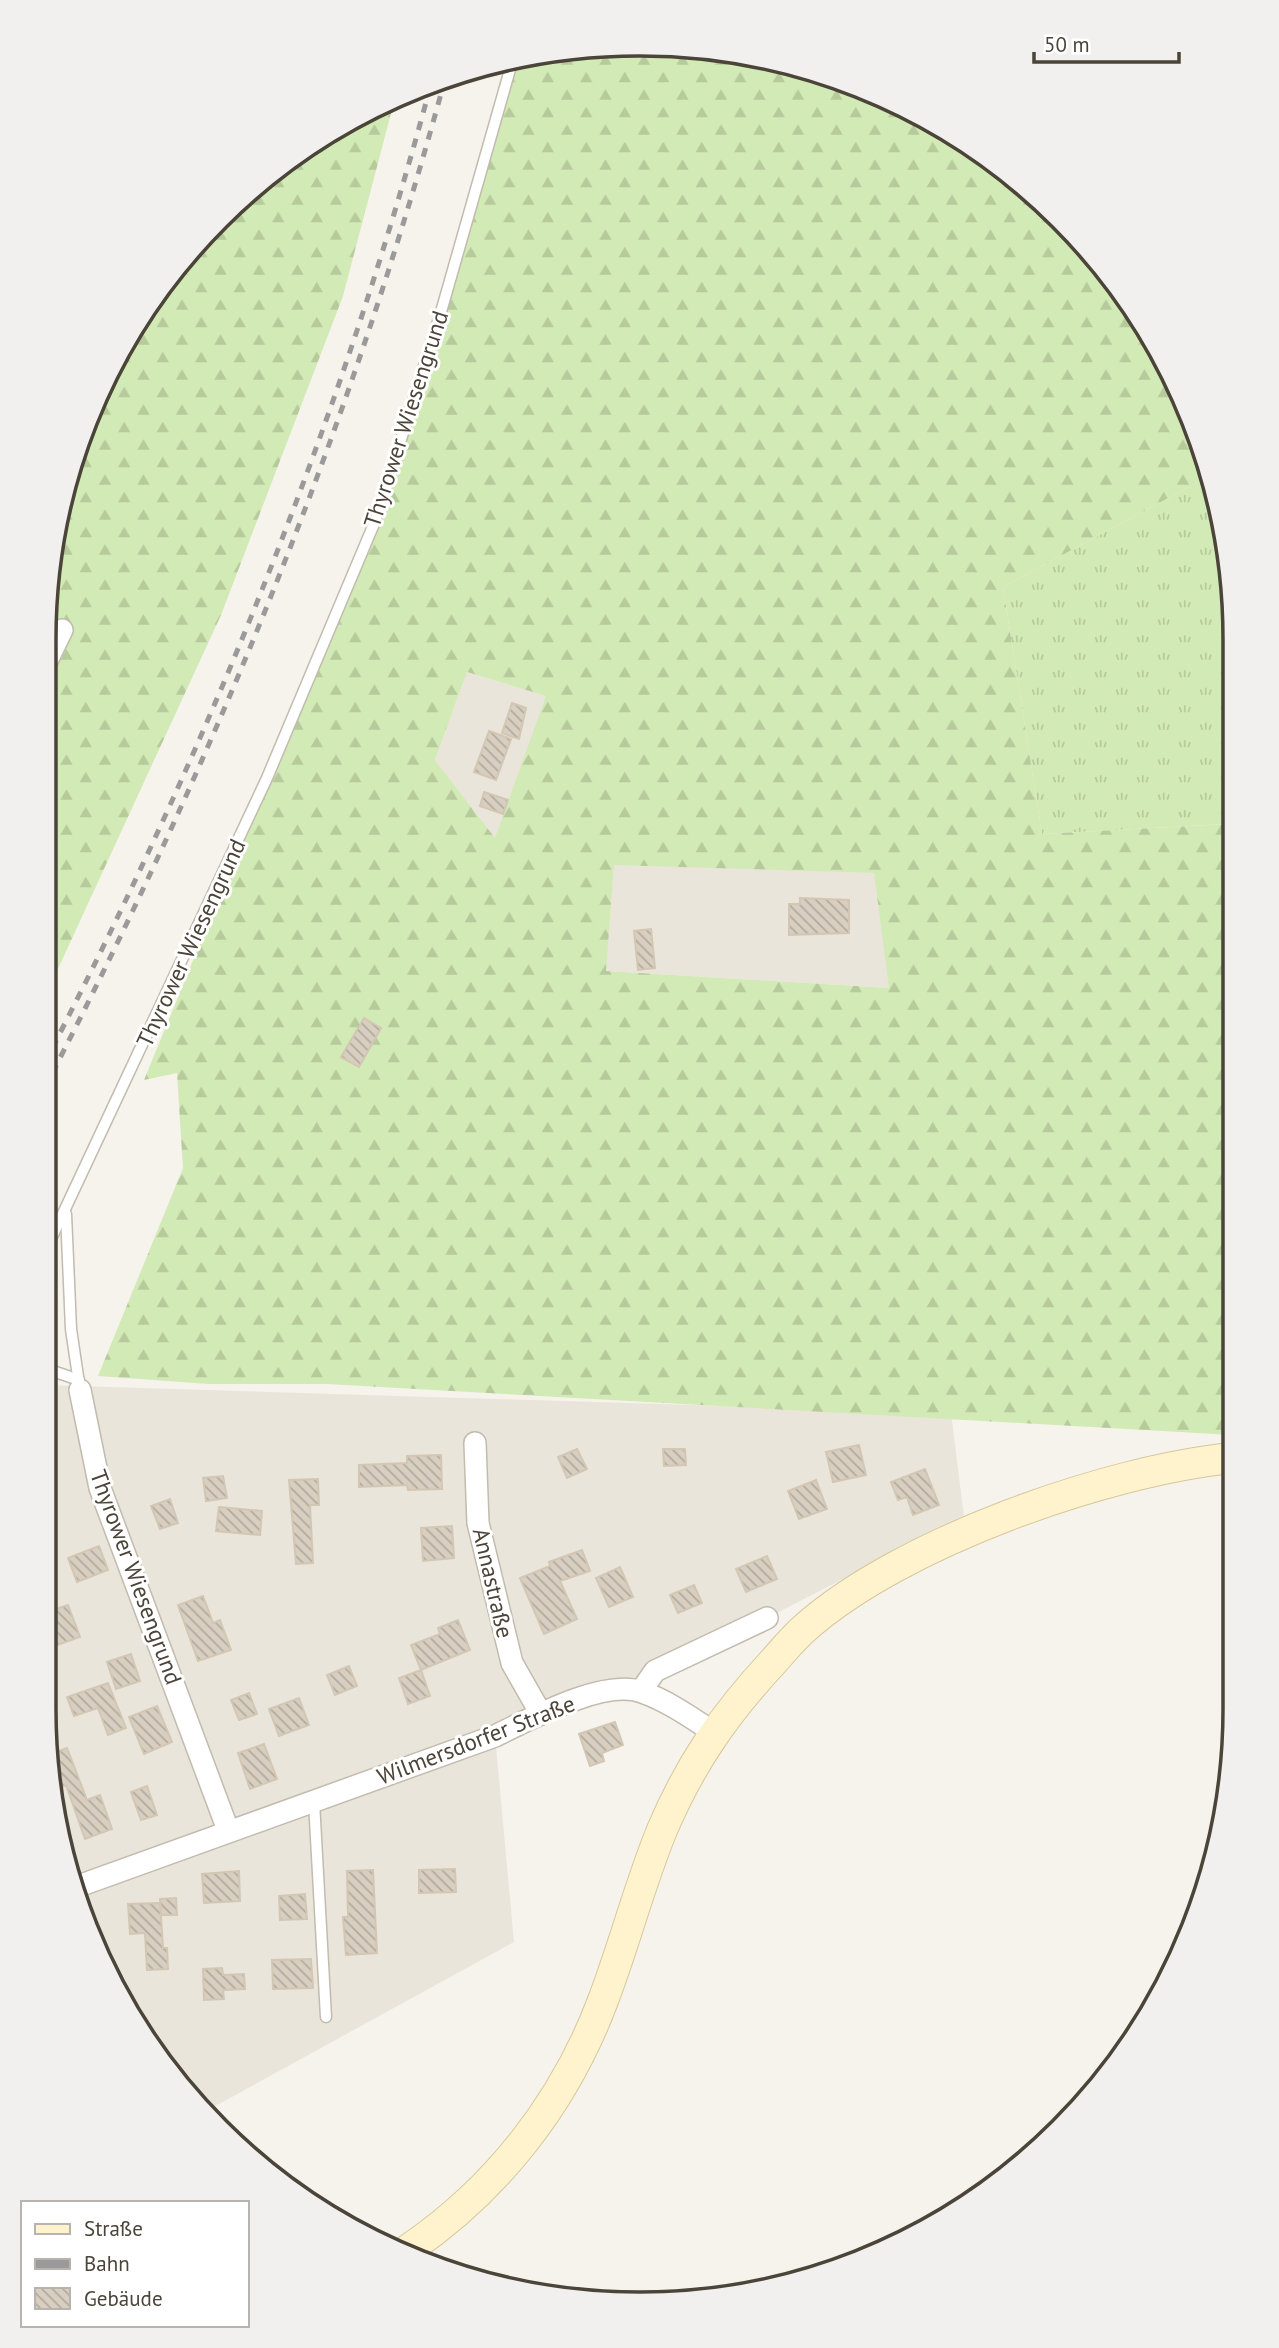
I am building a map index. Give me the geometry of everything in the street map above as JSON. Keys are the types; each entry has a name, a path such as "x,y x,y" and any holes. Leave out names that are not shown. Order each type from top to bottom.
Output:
{"main road":[{"path":"413,2246 441,2226 496,2175 530,2135 556,2095 592,2028 662,1831 713,1732 744,1692 804,1628 843,1598 885,1572 947,1542 1050,1501 1147,1474 1223,1460"}],"street":[{"path":"56,642 62,630"},
{"name":"Thyrower Wiesengrund","path":"79,1385 100,1488 228,1830"},
{"name":"Annastraße","path":"475,1443 478,1523 502,1623 512,1662 541,1714"},
{"path":"641,1691 655,1671 767,1618"},
{"name":"Wilmersdorfer Straße","path":"83,1884 495,1736 541,1714 608,1690 641,1691 713,1732"}],"lane":[{"name":"Thyrower Wiesengrund","path":"79,1385 71,1329 66,1208 267,778 376,519 441,312 510,71"},
{"path":"56,1229 66,1208"},
{"path":"56,1374 79,1385"},
{"path":"314,1802 326,2017"}],"shaded area":[{"path":"467,672 547,696 495,839 435,760"},
{"path":"614,864 875,873 890,988 605,971"},
{"path":"56,1385 951,1413 964,1517 767,1618 641,1691 608,1690 495,1736 514,1942 214,2107 177,2064 134,2000 100,1932 76,1860 67,1822 57,1747 56,1708"}],"green space":[{"path":"601,57 678,57 753,67 827,87 898,116 964,154 1024,201 1078,255 1125,315 1163,381 1179,416 1200,480 1003,587 1042,834 1223,824 1223,1434 327,1384 209,1384 98,1376 183,1168 177,1073 144,1080 376,515 516,69","holes":["467,672 546,696 495,838 435,760","614,865 874,873 889,988 606,971"]},
{"path":"392,111 343,296 221,615 56,973 57,601 67,526 76,488 100,416 116,381 154,315 201,255 227,227 255,201 315,154"},
{"path":"1200,480 1212,526 1222,601 1223,824 1042,834 1003,587"}],"building":[{"path":"512,703 526,708 519,739 502,733"},
{"path":"489,731 511,739 496,780 474,772"},
{"path":"484,792 508,800 503,814 480,806"},
{"path":"800,898 849,900 849,933 789,935 789,904 800,904"},
{"path":"651,929 655,968 638,970 634,931"},
{"path":"364,1018 381,1028 359,1067 341,1057"},
{"path":"859,1445 866,1475 833,1482 826,1452"},
{"path":"577,1449 587,1469 567,1478 558,1457"},
{"path":"663,1449 685,1449 686,1465 664,1466"},
{"path":"441,1455 442,1489 408,1490 407,1485 359,1487 359,1465 407,1463 407,1456"},
{"path":"925,1469 939,1505 913,1515 907,1497 898,1500 891,1482"},
{"path":"223,1476 227,1498 206,1501 203,1478"},
{"path":"318,1479 319,1505 310,1505 313,1563 296,1564 289,1480"},
{"path":"816,1480 827,1509 799,1519 788,1491"},
{"path":"170,1499 178,1523 160,1529 151,1506"},
{"path":"219,1507 262,1511 260,1535 216,1531"},
{"path":"452,1526 454,1558 423,1561 421,1528"},
{"path":"99,1546 108,1570 77,1582 68,1558"},
{"path":"582,1550 590,1571 560,1581 577,1619 544,1634 520,1578 550,1566 549,1562"},
{"path":"767,1556 777,1579 746,1592 736,1569"},
{"path":"620,1567 633,1597 609,1607 596,1578"},
{"path":"694,1585 702,1603 678,1613 670,1595"},
{"path":"203,1596 213,1623 220,1620 231,1650 198,1661 178,1605"},
{"path":"68,1605 80,1637 56,1646 56,1609"},
{"path":"458,1620 470,1650 421,1670 411,1645 440,1634 438,1628"},
{"path":"131,1654 140,1681 116,1689 107,1662"},
{"path":"349,1666 357,1686 335,1695 327,1675"},
{"path":"421,1670 430,1696 408,1704 399,1678"},
{"path":"108,1683 126,1728 108,1735 98,1708 74,1716 67,1697"},
{"path":"249,1693 257,1714 239,1720 231,1700"},
{"path":"299,1698 309,1725 279,1736 269,1709"},
{"path":"157,1706 172,1742 144,1754 129,1717"},
{"path":"615,1722 623,1745 602,1753 604,1761 590,1766 579,1734"},
{"path":"264,1744 277,1779 250,1789 238,1753"},
{"path":"67,1748 87,1800 100,1795 112,1829 85,1839 66,1785 61,1787 57,1752"},
{"path":"147,1786 157,1815 141,1820 131,1792"},
{"path":"455,1869 456,1892 419,1893 419,1870"},
{"path":"373,1870 377,1953 346,1955 343,1917 348,1917 347,1871"},
{"path":"239,1871 240,1901 204,1903 202,1874"},
{"path":"305,1894 307,1919 280,1920 279,1896"},
{"path":"176,1898 177,1915 161,1915 160,1899"},
{"path":"160,1903 163,1948 167,1948 168,1969 147,1970 145,1933 130,1934 128,1904"},
{"path":"311,1959 313,1988 273,1989 272,1960"},
{"path":"222,1968 223,1975 244,1974 245,1989 223,1990 224,1999 204,2000 203,1969"}],"railway":[{"path":"56,1065 164,845 272,595 366,340 442,91"},
{"path":"56,1040 160,827 264,584 355,337 428,96"}]}
